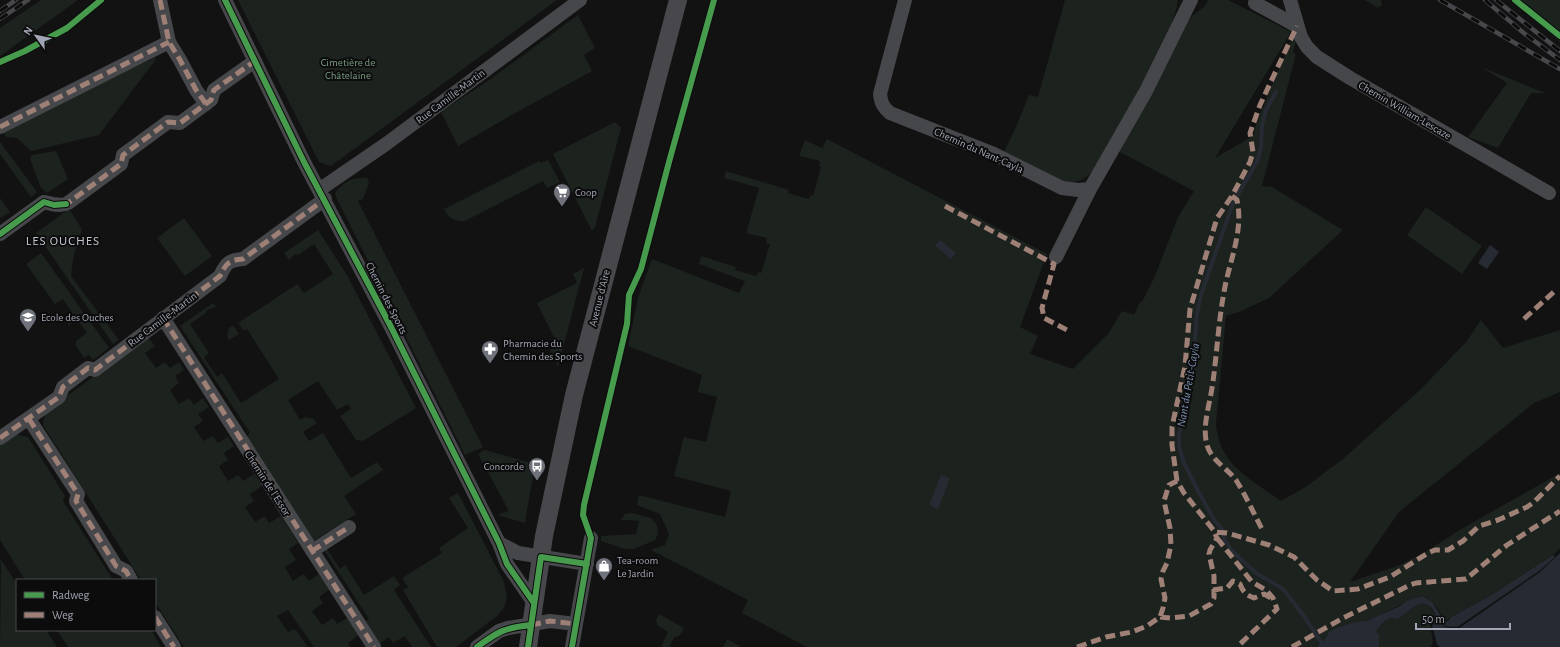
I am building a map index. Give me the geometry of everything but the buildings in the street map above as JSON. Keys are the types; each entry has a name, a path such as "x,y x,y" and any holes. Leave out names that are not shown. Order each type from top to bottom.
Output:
{"main road":[{"name":"Avenue d'Aïre","path":"528,647 552,494 576,388 678,0"}],"street":[{"path":"160,0 169,42 196,90 206,104"},
{"name":"Chemin des Sports","path":"225,0 322,194 390,325 499,543 507,564 534,603"},
{"name":"Rue Camille-Martin","path":"0,438 60,397 63,387 88,368 95,370 220,276 224,266 233,260 243,259 386,144 580,0"},
{"name":"Chemin du Nant-Cayla","path":"905,0 880,94 880,102 890,113 994,154 1062,188 1090,190"},
{"path":"1056,257 1090,190 1146,91 1191,0"},
{"path":"1253,2 1262,3 1269,0"},
{"name":"Chemin William-Lescaze","path":"1290,0 1301,37 1307,47 1326,63 1549,193"},
{"path":"1253,2 1297,26"},
{"path":"0,127 169,42"},
{"path":"0,234 44,202 54,205 66,204 121,164 123,155 168,122 180,123 206,104 211,100 214,90 255,61"},
{"name":"Chemin de l'Essor","path":"163,318 374,647"},
{"path":"28,419 78,494 76,501 116,566 126,571 130,579"},
{"path":"312,551 349,527"},
{"path":"572,647 591,538"},
{"path":"499,543 518,553 587,564"},
{"path":"156,619 174,647"},
{"path":"477,647 499,631 512,627 550,622 576,624"}],"green space":[{"path":"41,0 78,0 0,56 0,28"},
{"name":"Cimetière de Châtelaine","path":"238,0 557,0 331,166 319,162"},
{"path":"1065,0 1178,0 1176,11 1163,44 1139,91 1095,169 1082,179 1065,183 1004,152 1029,95 1038,97"},
{"path":"1208,0 1228,0 1291,32 1215,158 1253,136 1257,121 1293,36 1297,37 1293,53 1296,54 1262,186 1272,187 1343,230 1269,298 1239,312 1226,316 1216,424 1218,438 1223,450 1238,470 1281,501 1307,486 1344,458 1421,389 1466,342 1481,320 1503,348 1560,330 1560,392 1534,403 1399,512 1350,582 1400,565 1427,551 1458,531 1560,473 1560,548 1553,555 1490,596 1451,617 1445,622 1436,607 1422,596 1365,621 1334,629 1317,647 807,647 742,613 748,600 651,550 665,545 669,534 660,514 637,505 639,495 725,517 731,491 674,476 684,437 706,442 717,397 698,392 702,375 628,346 638,298 652,259 739,293 745,281 699,264 701,256 736,267 735,270 756,276 758,272 761,273 770,244 766,243 767,238 746,233 759,188 724,178 726,171 789,190 788,193 809,199 810,195 813,196 821,167 819,166 820,161 799,156 805,140 822,148 827,139 1047,254 1020,327 1038,336 1030,354 1073,369 1108,334 1122,311 1134,315 1155,276 1178,217 1194,191 1118,151 1183,28 1193,15 1205,6"},
{"path":"1365,0 1381,0 1382,5 1378,8"},
{"path":"1510,0 1560,0 1560,42 1516,5"},
{"path":"578,15 595,48 584,55 592,71 458,146 441,112 492,78"},
{"path":"155,58 156,59 99,135 31,151 17,138 6,137 3,132 96,84"},
{"path":"1481,67 1545,93 1531,93 1498,148 1468,137 1507,83"},
{"path":"615,122 621,128 595,227 592,231 553,154"},
{"path":"0,142 37,192 31,197 0,154"},
{"path":"56,151 68,179 47,193 41,188 30,159 32,155"},
{"path":"548,160 560,182 547,188 543,181 465,221 452,219 444,209 539,161 541,163"},
{"path":"367,178 369,183 363,199 358,201 483,447 465,455 335,194 340,187 353,179"},
{"path":"0,198 10,212 0,218"},
{"path":"1426,207 1482,246 1462,274 1407,235"},
{"path":"69,209 82,229 73,259 71,276 119,340 113,344 36,233"},
{"path":"184,218 212,256 185,276 157,238"},
{"path":"318,230 347,275 416,408 363,441 356,440 340,416 351,409 348,404 337,410 318,381 288,400 300,420 305,417 314,419 317,423 303,432 309,441 323,433 351,478 377,462 383,470 344,496 356,514 312,542 245,438 250,433 180,326 213,303 216,307 207,310 206,313 190,324 209,353 204,357 217,377 222,373 241,403 279,379 247,329 244,331 238,323 297,284 304,293 333,274 314,244 298,255 295,254 289,260 284,253"},
{"path":"41,253 109,348 93,360 89,355 84,358 76,346 76,341 87,333 77,319 69,325 65,318 72,313 63,299 55,304 26,264"},
{"path":"584,268 558,367 550,350 558,345 537,303 577,283 573,274"},
{"path":"233,325 239,334 229,340 227,336 229,328"},
{"path":"148,337 155,346 145,353 156,368 165,362 170,368 179,362 184,370 175,376 179,383 170,390 179,404 189,398 194,405 203,398 209,407 198,414 203,421 194,427 203,441 213,436 218,443 228,437 234,446 224,453 228,460 219,466 228,481 238,475 243,481 254,474 262,486 250,494 254,501 245,507 255,522 265,516 269,523 281,516 298,543 289,549 296,560 285,567 293,581 304,574 309,581 319,574 329,590 319,597 323,603 312,611 322,625 333,618 337,624 347,618 359,635 348,643 350,647 314,647 288,610 277,616 288,632 293,629 296,630 308,647 184,647 156,604 156,579 140,579 43,425 45,412"},
{"path":"15,434 28,437 65,496 63,501 112,579 24,579 0,540 0,445"},
{"path":"485,450 535,464 525,523 497,515 509,511 478,454"},
{"path":"458,493 504,582 507,597 504,608 497,616 456,647 437,647 403,590 408,587 402,578 442,553 439,548 468,528 449,498"},
{"path":"632,513 651,518 657,525 658,534 655,540 634,549 625,549 601,541 601,536 636,534 639,521 621,520 625,514"},
{"path":"327,549 340,569 345,565 364,595 394,576 400,585 394,590 431,647 412,647 405,636 393,643 389,637 379,644 365,622 369,619 324,550"},
{"path":"0,558 16,582 16,631 47,631 57,647 0,647"},
{"path":"1419,604 1427,605 1432,608 1434,614 1435,621 1430,624 1433,642 1430,647 1335,647 1392,618 1403,614"},
{"path":"659,614 684,628 681,634 677,637 675,636 669,647 661,647 668,632 658,626 656,620"},
{"path":"58,631 152,631 161,647 68,647"},
{"path":"727,639 740,646 723,647"}],"shaded area":[{"path":"940,240 956,253 951,259 935,246"},
{"path":"1490,245 1499,252 1487,269 1478,263"},
{"path":"941,475 950,478 938,509 929,505"},
{"path":"1560,553 1560,647 1440,647 1437,644 1432,625 1434,624 1435,614 1432,608 1427,605 1419,604 1397,619 1393,618 1385,621 1377,629 1376,632 1379,635 1378,647 1317,647 1321,642 1323,642 1329,632 1336,628 1354,622 1366,621 1398,607 1407,601 1422,596 1432,602 1445,622 1448,621 1451,617 1490,596 1553,555 1555,557 1539,571 1457,627 1444,626 1441,623 1444,627 1458,629 1540,572"}],"waterway":[{"name":"Nant du Petit-Cayla","path":"1276,92 1266,110 1262,125 1261,147 1257,162 1233,203 1201,295 1197,313 1193,369 1179,434 1179,446 1183,461 1199,493 1215,521 1222,529 1224,539 1232,551 1256,573 1283,589 1304,616 1321,642"}],"railway":[{"path":"0,11 16,0"},
{"path":"0,19 28,0"},
{"path":"1440,0 1560,69"},
{"path":"1485,0 1525,34 1560,60"},
{"path":"1496,0 1560,51"}],"marked path":[{"path":"160,0 169,42 196,90 206,104"},
{"path":"1177,481 1172,445 1172,427 1185,366 1190,309 1217,218 1232,196 1250,162 1253,152 1250,133 1260,105 1297,26"},
{"path":"0,127 169,42"},
{"path":"62,204 68,203 121,164 123,155 168,122 180,123 211,100 214,90 255,61"},
{"path":"1232,196 1237,200 1239,223 1222,304 1214,376 1205,431 1209,450 1216,460 1236,480 1263,531"},
{"path":"0,438 59,397 63,387 88,368 95,370 220,276 228,263 234,260 243,259 325,199"},
{"path":"945,206 1054,264 1042,308 1044,318 1067,330"},
{"path":"1524,319 1557,289"},
{"path":"163,318 374,647"},
{"path":"29,419 78,494 76,501 116,566 126,571 130,579"},
{"path":"1077,647 1106,637 1132,632 1147,626 1160,617 1165,598 1161,579 1167,563 1171,545 1170,528 1164,501 1169,485 1177,481 1184,493 1215,532 1227,533 1269,545 1294,557 1317,580 1333,591 1358,589 1390,577 1428,553 1435,550 1448,550 1463,541 1479,526 1498,520 1527,507 1560,476"},
{"path":"1292,647 1343,618 1410,585 1416,583 1466,579 1507,545 1560,511"},
{"path":"312,551 349,527"},
{"path":"1160,617 1171,618 1189,616 1211,604 1214,598 1214,576 1209,554 1217,538 1215,534"},
{"path":"1217,538 1252,582 1266,590 1273,598 1277,609 1237,647"},
{"path":"1213,590 1227,588 1233,581 1240,584 1245,593 1251,597 1254,598 1264,594 1271,598"},
{"path":"156,619 174,647"},
{"path":"531,625 550,621 576,624"}],"cycle path":[{"path":"0,62 25,51 67,28 101,0"},
{"path":"225,0 304,162 390,325 499,543 507,564 534,603"},
{"path":"572,647 591,538 583,515 584,505 627,324 629,295 641,269 714,0"},
{"path":"1515,0 1560,36"},
{"path":"0,234 44,202 54,205 66,204"},
{"path":"528,647 541,557 587,564"},
{"path":"477,647 502,631 514,627 531,625"}],"place":[{"name":"Coop","path":"562,207"},
{"name":"Ecole des Ouches","path":"28,332"},
{"name":"Pharmacie du Chemin des Sports","path":"490,364"},
{"name":"Concorde","path":"537,481"},
{"name":"Tea-room Le Jardin","path":"604,581"}],"district":[{"name":"LES OUCHES","path":"63,240"}]}
